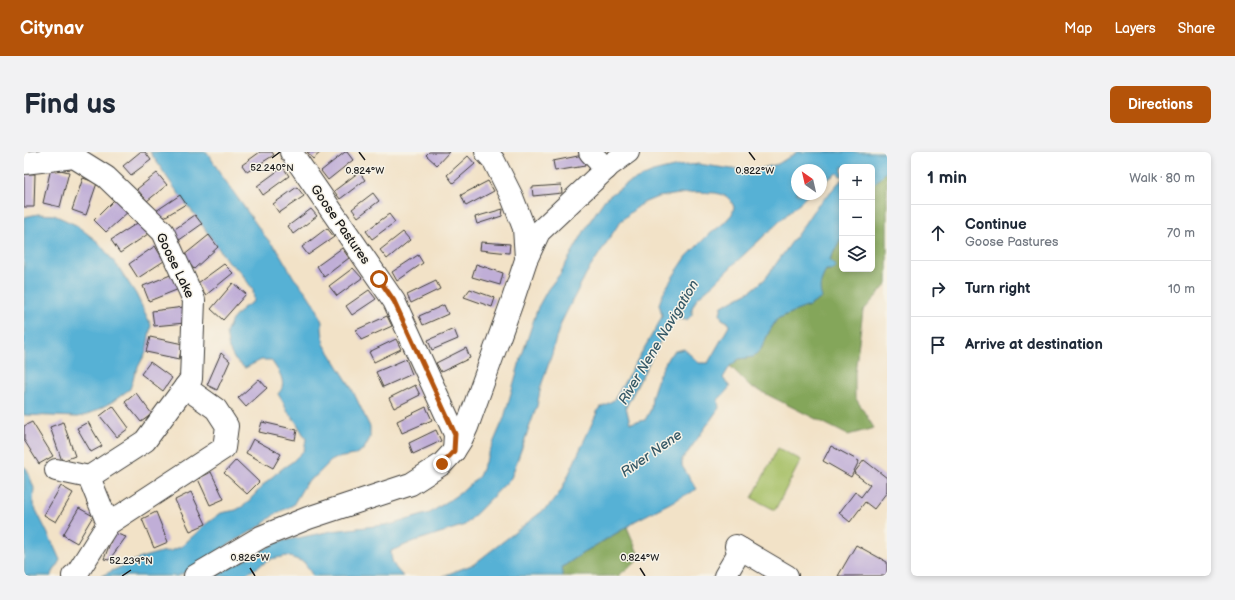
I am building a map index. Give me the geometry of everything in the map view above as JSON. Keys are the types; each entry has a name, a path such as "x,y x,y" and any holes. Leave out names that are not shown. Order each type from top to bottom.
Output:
{"street":[{"name":"Goose Pastures","path":"291,152 394,301 455,434 454,451"},
{"path":"486,152 494,161 512,197 524,228 526,260"},
{"path":"590,152 606,169"},
{"path":"195,576 261,537 308,518 411,484 442,464 454,451 461,440 475,407 526,260 539,232 606,169 628,152"},
{"name":"Goose Lake","path":"24,163 72,155 106,177 162,232 194,300 191,379 145,441 89,477"},
{"path":"73,576 77,573 108,524 224,448 227,426 216,409 185,387"},
{"path":"56,470 89,477 108,524"},
{"path":"725,576 739,548 787,576"}],"green space":[{"path":"887,171 887,284 863,311 855,372 855,397 874,428 848,435 750,386 730,366 739,359 753,357 761,349 777,319 791,313 819,289 826,270 831,270 830,260 839,243 839,272 875,272 875,183"},
{"path":"778,448 801,460 775,510 752,498"},
{"path":"627,527 640,558 618,576 563,576 561,568 586,551"}],"water":[{"path":"150,152 207,152 222,176 264,235 278,251 294,278 306,292 317,309 322,322 324,344 351,387 370,427 370,438 364,449 354,455 337,458 331,461 317,475 306,483 293,505 275,514 259,527 184,573 178,576 101,576 140,558 161,552 171,551 182,546 206,524 221,513 236,510 245,505 267,481 292,462 304,450 306,439 296,422 287,411 278,394 283,384 280,373 271,360 261,360 245,368 235,360 229,349 226,333 232,320 243,308 254,301 253,290 240,271 228,262"},
{"path":"797,152 887,152 887,171 875,183 875,164 839,164 839,175 837,173 827,180 827,164 791,164 791,200 803,200 715,283 697,298 692,308 692,315 687,320 676,319 668,326 626,407 630,423 645,420 651,409 652,396 659,375 669,356 675,351 684,349 699,363 708,363 729,326 728,322 722,319 720,313 722,306 752,290 765,279 813,211 823,200 827,200 827,196 839,182 839,242 830,259 836,267 831,270 826,270 821,281 820,290 822,298 809,306 777,319 761,349 753,357 739,359 730,366 723,378 730,387 718,400 719,408 682,459 682,466 697,489 635,521 586,551 561,568 563,576 443,576 474,564 549,506 561,491 599,408 614,400 660,321 662,315 659,304 663,293 674,275 687,256 732,214 734,207 726,196 716,193 695,192 658,197 643,203 620,222 586,274 562,321 541,386 537,406 511,478 465,525 415,541 391,551 394,565 403,576 313,576 304,562 287,556 271,559 243,576 215,576 278,542 332,531 393,524 430,513 463,491 479,476 504,418 520,361 538,307 548,289 560,274 590,221 605,199 626,184 653,172 678,166 698,164 732,169 759,169 778,164"},
{"path":"38,214 54,215 76,225 98,242 119,268 136,294 151,325 146,352 135,373 130,389 112,402 87,415 78,417 24,415 24,217"},
{"path":"24,466 27,469 34,488 33,504 60,560 51,576 24,576"}],"building":[{"path":"140,152 145,152 151,160 131,175 123,166"},
{"path":"260,152 272,152 274,155 247,172 242,165"},
{"path":"307,152 321,152 313,159"},
{"path":"347,152 353,160 328,180 321,171"},
{"path":"429,152 449,152 437,165 426,155"},
{"path":"583,155 585,166 555,171 553,161"},
{"path":"468,156 475,164 453,183 447,175"},
{"path":"283,167 289,176 263,195 257,186"},
{"path":"51,168 69,172 60,207 43,203"},
{"path":"359,172 365,180 340,199 334,191"},
{"path":"157,173 167,185 147,201 137,189"},
{"path":"24,174 35,174 34,207 24,207"},
{"path":"83,178 97,183 86,215 72,210"},
{"path":"488,181 494,191 466,206 461,195"},
{"path":"561,185 562,193 533,196 532,187"},
{"path":"297,187 304,196 279,213 273,204"},
{"path":"373,193 379,201 358,217 352,209"},
{"path":"180,195 186,204 161,219 156,211"},
{"path":"117,197 130,210 106,232 94,220"},
{"path":"311,209 317,216 293,234 288,226"},
{"path":"503,209 502,216 477,224 475,217"},
{"path":"389,214 395,222 372,239 366,231"},
{"path":"195,215 202,224 178,241 172,231"},
{"path":"139,222 148,234 120,253 111,240"},
{"path":"327,228 334,237 308,255 302,247"},
{"path":"403,232 410,240 387,259 380,250"},
{"path":"209,235 218,247 194,269 183,256"},
{"path":"481,242 510,244 509,253 480,250"},
{"path":"155,246 164,261 138,278 129,264"},
{"path":"342,248 349,258 324,277 317,266"},
{"path":"418,255 423,263 397,281 392,272"},
{"path":"224,264 233,273 206,295 198,283"},
{"path":"476,264 503,273 500,285 472,277"},
{"path":"353,268 362,278 337,296 329,286"},
{"path":"173,274 179,289 149,301 143,286"},
{"path":"436,281 440,289 411,303 407,295"},
{"path":"233,283 246,294 223,320 211,309"},
{"path":"470,289 495,298 492,307 464,297"},
{"path":"369,290 376,299 352,315 346,306"},
{"path":"444,305 448,314 423,325 419,316"},
{"path":"184,307 185,323 154,326 152,311"},
{"path":"387,316 392,326 361,340 356,330"},
{"path":"454,329 458,339 432,350 428,340"},
{"path":"150,337 183,344 179,359 146,352"},
{"path":"396,339 401,349 374,362 369,352"},
{"path":"466,348 470,358 441,372 436,363"},
{"path":"221,353 230,361 217,390 207,385"},
{"path":"406,359 412,374 383,387 376,372"},
{"path":"150,362 172,378 163,391 141,374"},
{"path":"259,379 267,388 246,407 238,398"},
{"path":"415,385 420,395 394,408 389,398"},
{"path":"136,393 152,414 141,422 125,402"},
{"path":"113,406 129,428 117,437 100,416"},
{"path":"426,407 432,420 402,433 397,421"},
{"path":"32,422 53,456 39,464 24,440 24,426"},
{"path":"63,422 75,456 62,461 50,427"},
{"path":"88,422 102,446 91,452 77,428"},
{"path":"262,422 297,430 295,440 259,432"},
{"path":"436,430 441,441 413,454 409,443"},
{"path":"253,439 281,454 273,468 246,453"},
{"path":"831,446 859,461 851,477 823,461"},
{"path":"236,460 259,482 247,494 224,473"},
{"path":"864,460 887,478 887,492 874,509 865,502 850,522 839,513 855,492 861,497 870,485 854,473"},
{"path":"211,472 224,499 210,505 198,479"},
{"path":"61,486 73,493 56,522 44,515"},
{"path":"191,492 206,524 190,531 175,500"},
{"path":"79,508 93,516 77,543 63,535"},
{"path":"156,512 168,542 154,548 142,519"},
{"path":"114,533 126,537 109,560 104,559"},
{"path":"856,545 887,562 887,573 885,576 838,576"}],"route":[{"path":"379,279 394,301 455,434 454,451 442,464"}],"water label":[{"name":"River Nene Navigation","path":"658,342"},
{"name":"River Nene","path":"651,453"}]}
